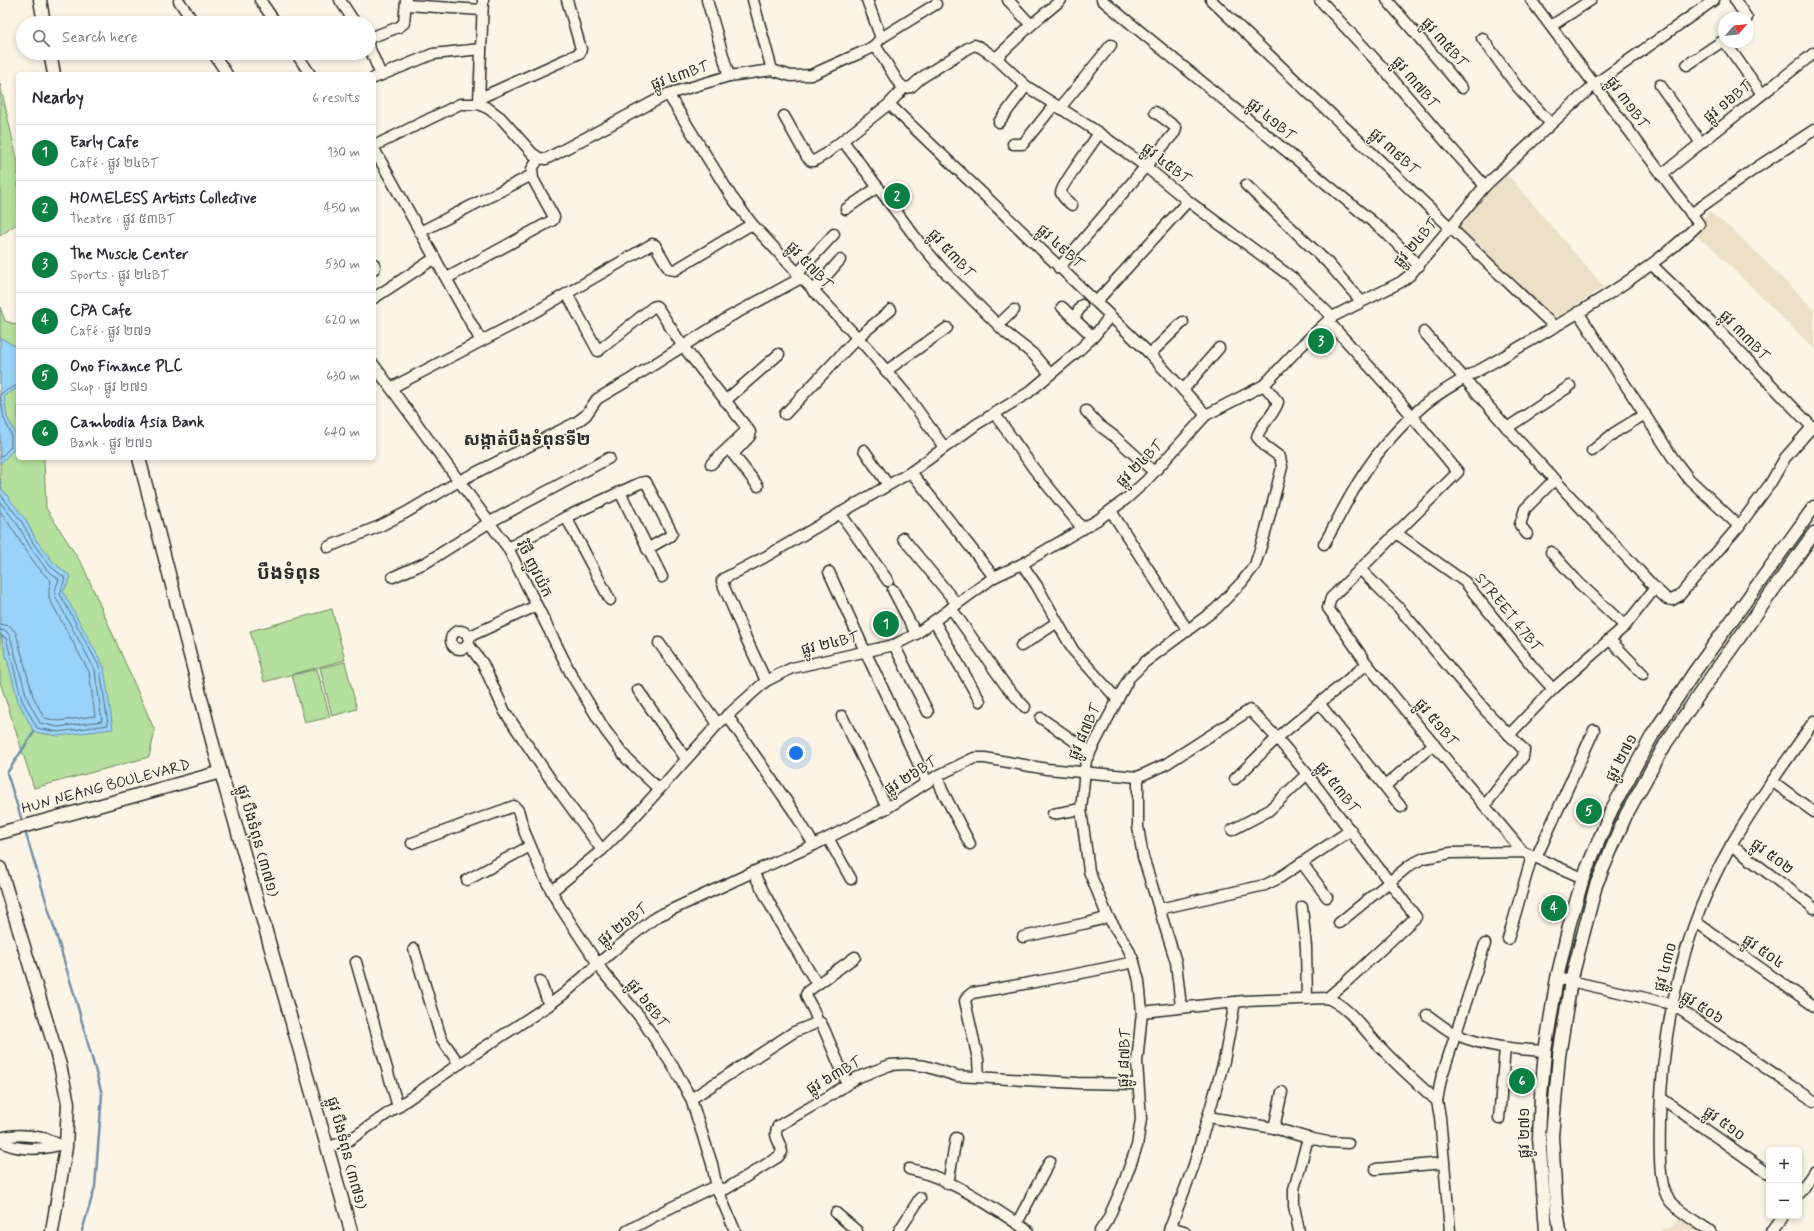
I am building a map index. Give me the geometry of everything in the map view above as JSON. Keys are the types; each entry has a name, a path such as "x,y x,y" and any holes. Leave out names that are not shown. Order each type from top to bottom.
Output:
{"main road":[{"path":"40,0 43,16"},
{"path":"51,60 54,72"},
{"name":"ផ្លូវ បឹងទំពុន (៣៧១)","path":"140,460 221,772 351,1231"},
{"name":"ផ្លូវ ២៧១","path":"1546,1231 1539,1137 1545,1051 1557,978 1569,926 1583,878 1612,809 1653,734 1695,671 1814,507"},
{"name":"ផ្លូវ ២៧១","path":"1560,1231 1556,1202 1552,1136 1559,1056 1571,981 1596,885 1626,814 1666,743 1814,533"},
{"name":"HUN NEANG BOULEVARD","path":"0,833 221,772"},
{"path":"0,868 60,1065 68,1103 52,1231"}],"street":[{"path":"260,0 271,16"},
{"path":"340,0 350,16"},
{"path":"376,147 460,104 480,101 580,53 581,49 567,0"},
{"path":"707,0 729,76"},
{"path":"753,0 772,70"},
{"path":"784,116 811,161 814,161 824,156 889,104 904,88 898,82 878,42 867,0"},
{"path":"1008,0 1031,25"},
{"path":"996,58 1060,0"},
{"name":"ផ្លូវ ៤១BT","path":"1102,0 1385,232 1419,266"},
{"name":"ផ្លូវ ៣៩BT","path":"1210,0 1451,226 1555,327"},
{"name":"ផ្លូវ ៣៧BT","path":"1320,0 1383,68 1485,186"},
{"name":"ផ្លូវ ៣៥BT","path":"1387,0 1462,88"},
{"name":"ផ្លូវ ៣១BT","path":"1531,0 1699,224 1674,248 1652,265"},
{"path":"1552,26 1590,0"},
{"name":"ផ្លូវ ២៤BT","path":"552,891 602,850 630,822 718,724 766,681 792,668 894,645 916,634 994,577 1022,564 1111,511 1154,472 1206,415 1264,385 1299,348 1330,319 1361,301 1401,282 1419,266 1485,186 1550,124 1595,84 1714,0"},
{"path":"1735,0 1743,12"},
{"path":"179,1 189,16"},
{"path":"376,35 402,25 405,21 406,2 483,5 480,101 501,118 538,158 532,169 532,175 554,217 553,220 447,278"},
{"name":"ផ្លូវ ៤៣BT","path":"538,158 551,157 668,94 729,76 772,70 791,76 811,75 878,42 936,4"},
{"name":"ផ្លូវ ៣៥BT","path":"1482,38 1516,85 1550,124"},
{"path":"1013,144 1022,144 1111,45"},
{"path":"1687,65 1718,45"},
{"name":"ផ្លូវ ៤៥BT","path":"904,88 911,86 932,70 968,48 974,46 980,47 996,58 1026,86 1099,133 1146,166 1188,201 1294,279 1388,387 1458,472 1396,533"},
{"path":"1729,48 1762,94"},
{"path":"377,77 433,54 481,49"},
{"name":"ផ្លូវ ១៦BT","path":"1661,175 1814,53"},
{"path":"218,60 226,72"},
{"path":"301,60 309,72"},
{"path":"372,60 376,72"},
{"path":"1660,85 1701,143"},
{"path":"999,122 1026,86"},
{"name":"ផ្លូវ ៥៧BT","path":"668,94 731,196 752,224 857,338 906,394 944,447"},
{"name":"ផ្លូវ ៤៩BT","path":"889,104 1150,354 1206,415"},
{"path":"1059,268 1176,130 1174,126 1155,112"},
{"path":"1691,214 1756,168 1814,130"},
{"path":"1072,205 1063,196 1061,190 1065,182 1086,155 1099,133"},
{"name":"ផ្លូវ ៥៣BT","path":"843,141 928,253 998,325 1032,354 1050,374"},
{"path":"376,152 481,341"},
{"path":"420,232 532,175"},
{"path":"1246,185 1327,262 1361,301"},
{"path":"846,209 878,187"},
{"path":"1096,302 1188,201"},
{"path":"392,388 567,294 652,244 655,245 668,269 675,270 752,224"},
{"path":"328,547 400,516 459,481 582,419 597,398 631,379 682,345 799,276 834,234"},
{"path":"376,297 435,258"},
{"path":"813,291 840,260"},
{"path":"1324,544 1368,469 1412,416 1425,404 1445,390 1555,327 1652,265"},
{"name":"ផ្លូវ ៣៣BT","path":"1652,265 1710,321 1813,428"},
{"path":"567,294 598,351 656,306 682,345 750,432 750,436 733,454 758,486"},
{"path":"1074,318 1082,305"},
{"path":"1062,307 1093,337"},
{"path":"785,414 857,338 891,310"},
{"path":"998,325 1014,310"},
{"path":"1578,312 1673,458 1689,479 1739,526"},
{"path":"766,681 744,636 722,581 911,472 944,447 994,413 1028,393 1078,352 1093,337 1110,316"},
{"path":"1150,354 1183,322"},
{"path":"886,371 947,328"},
{"path":"1424,332 1507,428 1655,588 1667,599 1672,600 1679,596 1739,526 1770,484 1786,458 1813,428"},
{"path":"1183,390 1219,348"},
{"path":"725,401 779,354"},
{"name":"វិថី ញូវយ៉ក","path":"376,368 508,548 571,674 605,730 627,759 659,789"},
{"name":"ផ្លូវ ៨៧BT","path":"1100,1231 1108,1219 1123,1185 1137,1146 1141,1119 1137,1062 1142,1012 1139,981 1134,962 1128,948 1107,915 1089,871 1081,809 1086,760 1129,678 1145,662 1216,609 1242,582 1255,565 1264,537 1282,467 1280,457 1264,446 1257,437 1258,433 1269,420 1278,402 1264,385"},
{"path":"1507,428 1570,386"},
{"path":"1086,411 1099,425 1115,437 1154,472"},
{"path":"994,413 1034,469 1082,529"},
{"path":"1592,450 1614,433 1645,414"},
{"path":"711,464 748,429"},
{"path":"864,450 888,485"},
{"path":"393,577 427,562 490,522 608,458"},
{"path":"911,472 994,577"},
{"path":"1527,534 1520,525 1525,509 1555,479"},
{"path":"508,548 566,517 640,482 646,482 671,530 670,536 647,549"},
{"path":"620,492 662,577"},
{"path":"1111,511 1188,631"},
{"path":"840,513 888,581"},
{"path":"566,517 610,600"},
{"path":"1396,533 1360,569 1399,608 1486,711 1524,750 1525,753 1485,806"},
{"name":"STREET 47BT","path":"1396,533 1465,582 1553,689"},
{"path":"903,538 954,606 1006,686 1026,707"},
{"path":"1551,552 1579,583 1625,626"},
{"path":"1022,564 1037,586 1056,623 1073,650 1117,699"},
{"name":"ផ្លូវ ៥១BT","path":"1360,569 1331,598 1328,604 1329,610 1367,664 1485,806 1531,855"},
{"path":"829,572 927,782"},
{"path":"1509,734 1553,689 1625,626 1655,588"},
{"path":"893,590 916,634"},
{"path":"536,606 468,640 483,664 505,712 551,780 602,850"},
{"path":"934,621 980,701"},
{"path":"1021,646 1056,623"},
{"path":"1610,640 1643,674"},
{"path":"659,643 718,724"},
{"path":"894,645 928,712"},
{"path":"1235,779 1277,738 1367,664"},
{"path":"638,690 686,759"},
{"path":"1319,703 1401,808"},
{"name":"ផ្លូវ ២៦BT","path":"328,1147 348,1141 459,1064 549,1005 614,950 662,914 814,846 887,808 937,776 974,758 984,758 1084,773 1138,777 1166,764 1250,710 1257,716"},
{"path":"727,715 794,812 814,846"},
{"path":"842,716 887,808"},
{"name":"ផ្លូវ ៥៣BT","path":"1257,716 1307,774 1416,917 1368,963 1327,998"},
{"path":"1041,718 1090,752"},
{"name":"ផ្លូវ ៤៣០","path":"1710,1231 1672,1204 1665,1193 1663,1186 1659,1149 1661,1098 1664,1051 1672,1004 1682,963 1696,922 1712,883 1731,845 1772,781 1814,721"},
{"path":"1508,939 1531,855 1594,730"},
{"path":"1385,786 1434,744"},
{"path":"1232,830 1268,811 1307,774"},
{"path":"937,776 942,790 970,844"},
{"path":"1138,777 1138,827 1143,857 1159,909 1171,940 1176,962 1181,1007"},
{"path":"1772,781 1814,812"},
{"name":"ផ្លូវ ៦៩BT","path":"412,843 514,806 518,810 530,846 552,891 598,965 640,1017 676,1071 691,1099 712,1164 717,1188 735,1231"},
{"path":"1053,814 1081,809"},
{"path":"1159,909 1265,885 1279,878 1351,830"},
{"path":"828,838 851,879"},
{"name":"ផ្លូវ ៥០២","path":"1731,845 1814,908"},
{"path":"467,880 530,846"},
{"path":"1340,923 1410,865 1424,858 1451,852 1531,855 1583,878"},
{"path":"1302,863 1327,897"},
{"path":"753,872 780,923 817,984"},
{"path":"1302,908 1306,947 1308,999"},
{"path":"1023,937 1087,923 1102,919 1107,915"},
{"name":"ផ្លូវ ៥០៤","path":"1696,922 1814,1006"},
{"path":"1450,1231 1440,1117 1437,1101 1441,1079 1455,1033 1485,944"},
{"path":"414,949 441,1038 459,1064"},
{"path":"847,1083 821,1023 817,1021 817,1016 806,995 808,991 817,984 855,957"},
{"path":"356,962 398,1106"},
{"path":"979,1077 978,1059 965,1001 967,996 972,993 1052,980 1134,962"},
{"name":"ផ្លូវ ៥០៦","path":"1557,978 1672,1004 1814,1101"},
{"path":"540,981 549,1005"},
{"path":"1142,1012 1235,1002 1327,998 1336,1002 1350,1014 1399,1067 1437,1101"},
{"path":"1184,1231 1170,1229 1194,1165 1208,1117 1224,1061 1235,1002"},
{"path":"1427,1015 1455,1033 1480,1043 1505,1048 1545,1051"},
{"path":"691,1099 794,1032 814,1024 817,1021"},
{"path":"1499,1119 1505,1048"},
{"name":"ផ្លូវ ៦៣BT","path":"627,1231 712,1188 726,1189 778,1157 782,1152 774,1132 778,1126 831,1095 847,1083 890,1065 899,1064 925,1066 957,1076 1078,1083 1138,1084"},
{"path":"1274,1128 1282,1092"},
{"name":"ផ្លូវ ៥១០","path":"1661,1098 1766,1172"},
{"path":"1208,1117 1274,1128 1328,1142 1348,1143"},
{"path":"948,1184 956,1138"},
{"path":"1298,1231 1294,1206 1294,1188 1308,1138"},
{"path":"0,1139 9,1146 16,1147 44,1149 63,1146"},
{"path":"1017,1223 1050,1161"},
{"path":"1376,1169 1444,1163"},
{"path":"909,1169 921,1171 980,1199 1028,1231"},
{"path":"1802,1189 1814,1172"},
{"path":"899,1231 920,1198"},
{"path":"836,1213 857,1231"},
{"path":"1772,1231 1781,1219"}],"shaded area":[{"path":"1506,173 1604,287 1554,319 1458,226"},
{"path":"1709,211 1736,233 1814,309 1814,349 1714,250 1694,235"},
{"path":"1683,1215 1705,1231 1661,1231 1660,1229 1670,1228"}],"green space":[{"path":"0,84 16,154 16,224 0,236"},
{"path":"0,307 5,321 16,324 16,460 44,460 46,508 83,566 155,731 149,757 34,788 0,682"},
{"path":"332,609 345,660 264,682 250,631"},
{"path":"345,662 357,709 332,716 320,668"},
{"path":"317,669 330,717 305,723 292,675"}],"water":[{"path":"0,337 16,346 16,389 4,396 7,417 15,432 15,448 0,464"},
{"path":"0,478 2,489 26,520 36,540 54,563 71,577 63,592 104,667 113,729 58,736 34,732 18,701 0,632"}],"waterway":[{"path":"23,824 7,773 34,732"},
{"path":"25,831 75,997 102,1094 95,1187 82,1231"}],"place":[{"name":"HOMELESS Artists Collective","path":"897,196"},
{"name":"The Muscle Center","path":"1321,341"},
{"name":"Early Cafe","path":"886,624"},
{"name":"Ono Finance PLC","path":"1589,811"},
{"name":"CPA Cafe","path":"1554,908"},
{"name":"Cambodia Asia Bank","path":"1522,1081"}],"district":[{"name":"សង្កាត់បឹងទំពុនទី២","path":"527,440"},
{"name":"បឹងទំពុន","path":"289,573"}]}
